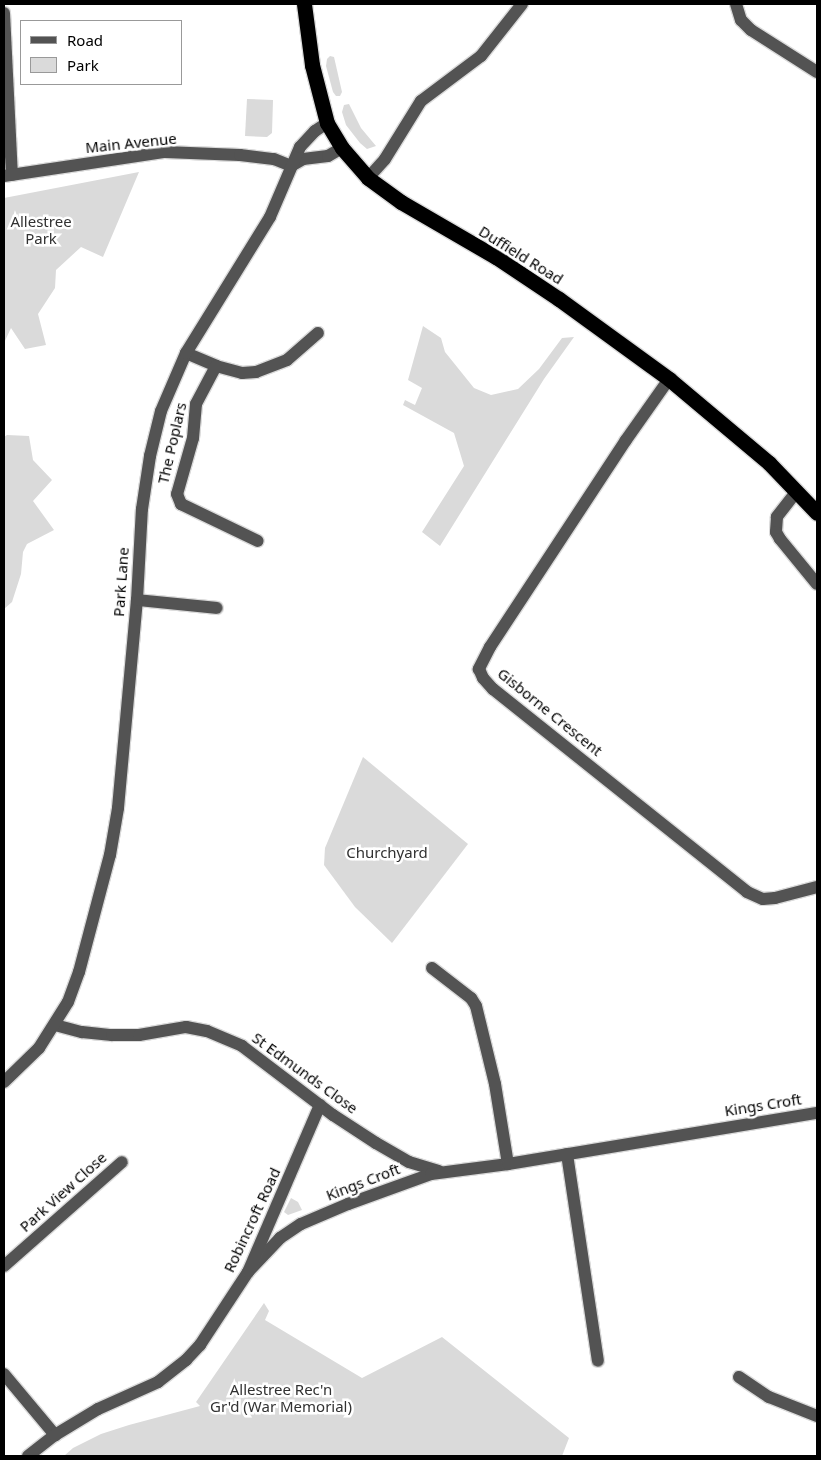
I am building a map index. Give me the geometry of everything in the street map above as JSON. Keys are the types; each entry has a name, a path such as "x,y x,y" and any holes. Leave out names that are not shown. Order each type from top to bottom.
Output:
{"highway":[{"name":"Duffield Road","path":"304,4 312,65 327,123 342,148 368,178 401,202 496,257 559,299 668,379 769,463 817,513"}],"street":[{"path":"368,178 384,159 421,101 481,56 522,4"},
{"path":"736,4 741,20 751,30 817,72"},
{"path":"4,13 8,175"},
{"name":"Park Lane","path":"4,1082 33,1055 55,1025 74,988 110,856 118,808 137,600 142,509 150,456 161,411 186,353 270,217 291,166 305,140 327,123"},
{"path":"291,166 303,159 328,156 342,148"},
{"name":"Main Avenue","path":"8,175 165,152 240,155 274,159 291,166"},
{"path":"186,353 216,366 242,373 256,372 273,368 292,356 318,332"},
{"name":"The Poplars","path":"216,366 196,404 193,438 177,494 181,504 258,541"},
{"name":"Gisborne Crescent","path":"668,379 490,647 479,669 483,678 493,689 747,892 763,899 775,898 817,887"},
{"path":"797,491 777,517 776,532 780,540 817,584"},
{"path":"137,600 217,608"},
{"path":"432,968 471,998 476,1006 495,1084 508,1164"},
{"name":"St Edmunds Close","path":"55,1025 82,1032 112,1035 138,1035 194,1027 242,1046 320,1105 409,1162 440,1171"},
{"name":"Robincroft Road","path":"28,1456 55,1435 98,1409 158,1382 176,1368 208,1335 248,1272 320,1105"},
{"name":"Kings Croft","path":"248,1272 280,1238 301,1224 348,1204 440,1171 508,1164 817,1113"},
{"path":"567,1154 598,1361"},
{"name":"Park View Close","path":"4,1266 122,1162"},
{"path":"4,1374 55,1435"},
{"path":"739,1376 769,1398 817,1416"}],"green space":[{"path":"330,56 334,57 342,92 340,96 336,96 333,92 326,66 327,59"},
{"path":"247,99 273,100 272,133 267,137 245,136"},
{"path":"349,104 361,128 376,146 367,149 346,125 342,112 344,105"},
{"name":"Allestree Park","path":"139,172 103,257 81,247 56,270 55,288 38,314 46,345 25,349 11,328 4,343 4,198"},
{"path":"423,326 441,338 445,352 474,388 491,395 518,389 539,369 562,338 574,337 544,379 440,546 422,532 464,466 454,433 403,405 405,400 415,405 422,388 408,380"},
{"path":"7,435 29,436 33,460 52,480 33,501 54,530 27,544 23,552 21,574 12,602 4,609 4,437"},
{"name":"Churchyard","path":"363,757 468,844 392,943 355,907 324,865 325,848"},
{"path":"291,1198 298,1202 302,1210 288,1215 284,1212"},
{"name":"Allestree Rec'n Gr'd (War Memorial)","path":"264,1303 269,1311 265,1320 362,1378 442,1337 569,1438 562,1456 64,1456 73,1448 101,1434 200,1406 196,1402"}]}
